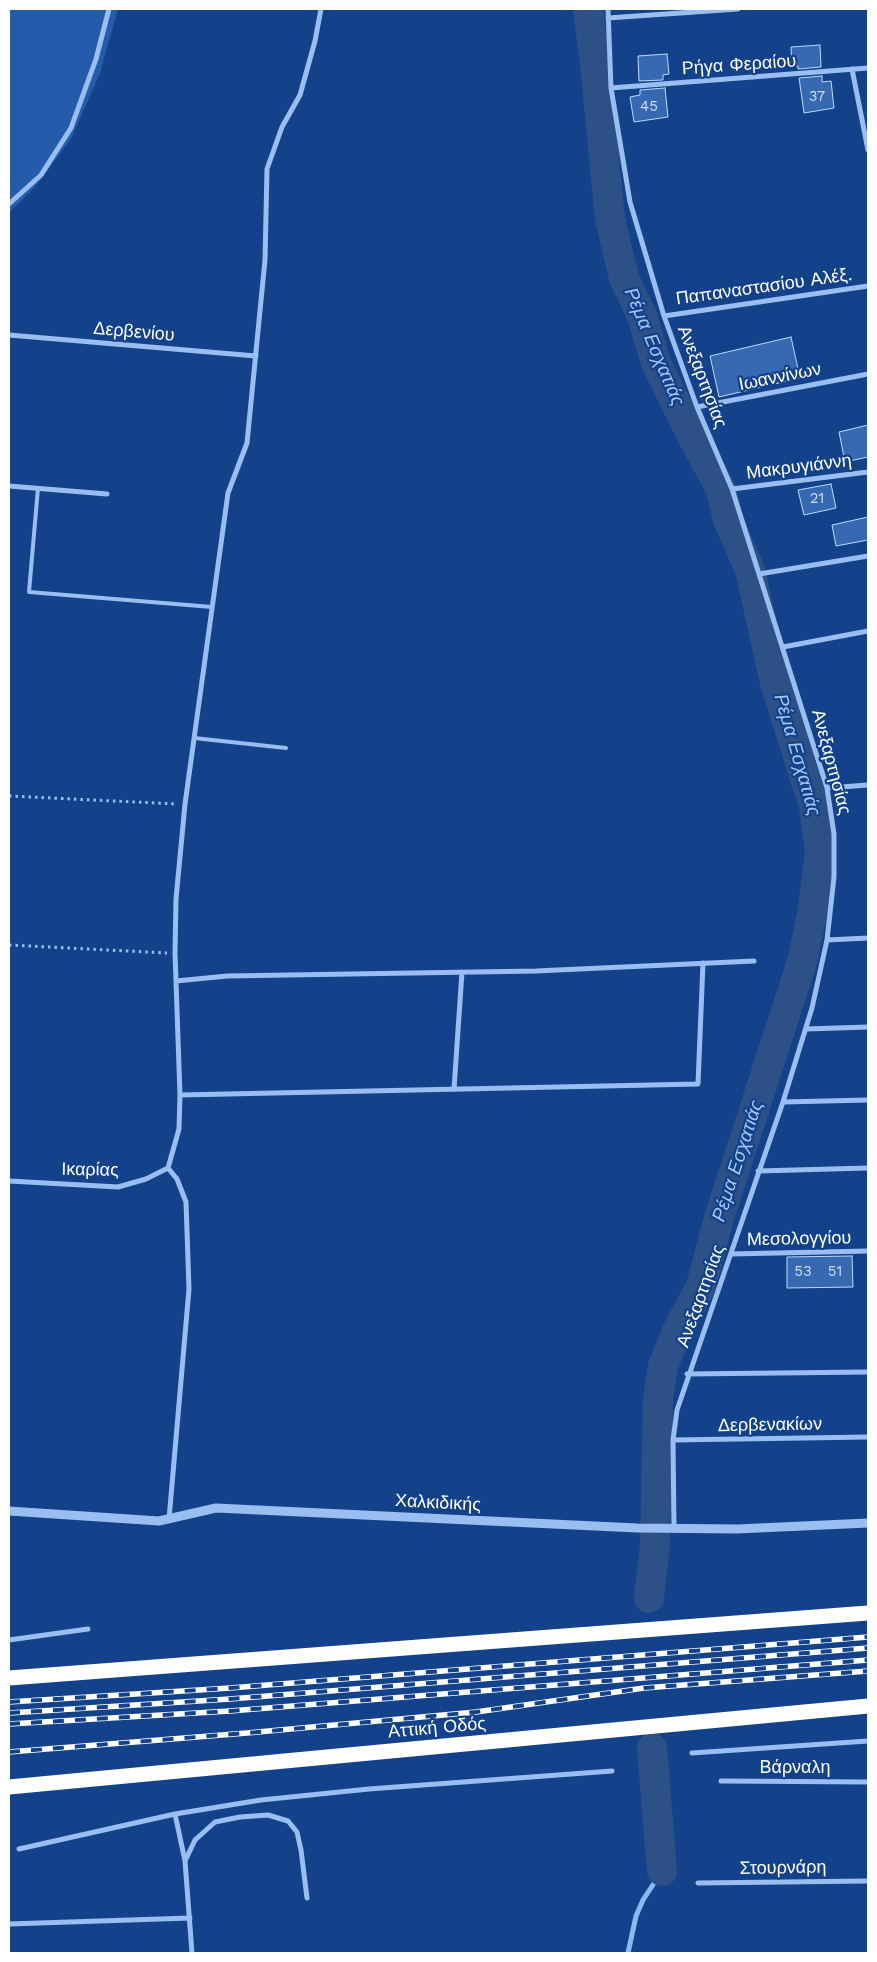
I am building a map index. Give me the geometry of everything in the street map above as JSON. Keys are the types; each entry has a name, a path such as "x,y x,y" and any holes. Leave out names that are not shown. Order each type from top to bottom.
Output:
{"highway":[{"path":"9,1678 868,1613"},
{"name":"Αττική Οδός","path":"9,1787 868,1706"}],"street":[{"path":"9,204 41,175 71,128 96,59 109,9"},
{"path":"169,1520 189,1289 186,1202 177,1179 168,1168 179,1129 180,1095 175,953 176,899 185,804 228,493 247,442 265,260 267,169 282,127 300,95 315,41 321,9"},
{"name":"Ανεξαρτησίας","path":"608,9 611,88 630,202 664,316 697,407 732,489 783,647 827,788 833,820 835,858 827,940 806,1029 730,1254 687,1374 677,1410 673,1440 674,1529"},
{"path":"608,18 738,9"},
{"name":"Ρήγα Φεραίου","path":"611,88 868,68"},
{"path":"852,69 868,150"},
{"name":"Παπαναστασίου Αλέξ.","path":"664,316 868,286"},
{"name":"Δερβενίου","path":"9,335 256,356"},
{"name":"Ιωαννίνων","path":"697,407 868,374"},
{"name":"Μακρυγιάννη","path":"732,489 868,472"},
{"path":"9,486 107,494"},
{"path":"759,574 868,556"},
{"path":"783,647 868,631"},
{"path":"827,788 868,785"},
{"path":"827,940 868,938"},
{"path":"176,981 226,976 536,971 754,961"},
{"path":"180,1095 698,1084 703,963"},
{"path":"454,1089 462,972"},
{"path":"806,1029 868,1027"},
{"path":"782,1102 868,1100"},
{"name":"Ικαρίας","path":"9,1181 118,1187 146,1179 168,1168"},
{"path":"758,1172 868,1168"},
{"name":"Μεσολογγίου","path":"730,1254 868,1251"},
{"path":"687,1374 868,1372"},
{"name":"Δερβενακίων","path":"673,1440 868,1437"},
{"name":"Χαλκιδικής","path":"9,1511 149,1521 169,1520 195,1511 216,1508 674,1529 737,1529 868,1523"},
{"path":"9,1640 88,1629"},
{"path":"692,1754 868,1741"},
{"path":"19,1849 175,1814 261,1800 369,1788 612,1771"},
{"name":"Βάρναλη","path":"721,1781 868,1782"},
{"path":"175,1814 185,1861 192,1953"},
{"path":"185,1861 195,1840 216,1822 240,1817 268,1815 288,1820 297,1832 307,1898"},
{"name":"Στουρνάρη","path":"698,1883 868,1881"},
{"path":"9,1924 190,1918"}],"lane":[{"path":"38,488 29,592 212,606"},
{"path":"194,738 286,748"}],"path":[{"path":"9,796 185,804"},
{"path":"9,944 175,953"}],"shaded area":[{"path":"9,9 118,9 100,73 71,139 35,187 9,213"}],"building":[{"path":"820,45 821,67 798,69 798,66 792,67 791,47"},
{"path":"667,54 669,74 663,75 663,80 639,81 638,56"},
{"path":"822,76 822,82 831,81 834,108 804,113 799,78"},
{"path":"665,88 668,117 634,122 630,97 640,95 640,90"},
{"path":"791,337 800,378 719,397 710,356"},
{"path":"868,425 868,457 845,462 839,432"},
{"path":"831,484 836,508 804,515 798,490"},
{"path":"868,517 868,540 836,546 832,525"},
{"path":"852,1256 853,1287 787,1288 787,1257"}],"waterway":[{"name":"Ρέμα Εσχατιάς","path":"588,9 610,219 624,278 642,316 656,363 693,438 721,489 728,520 750,570 775,683 814,806 820,852 812,914 802,962 719,1218 701,1286 678,1329 663,1366 658,1399 655,1545 649,1598"},
{"name":"Ρέμα Εσχατιάς","path":"652,1748 662,1871"},
{"path":"628,1953 636,1916 643,1900 662,1871"}],"railway":[{"path":"9,1702 230,1688 868,1637"},
{"path":"9,1713 230,1699 868,1648"},
{"path":"9,1724 230,1711 868,1660"},
{"path":"9,1752 476,1712 644,1688 868,1671"}]}
